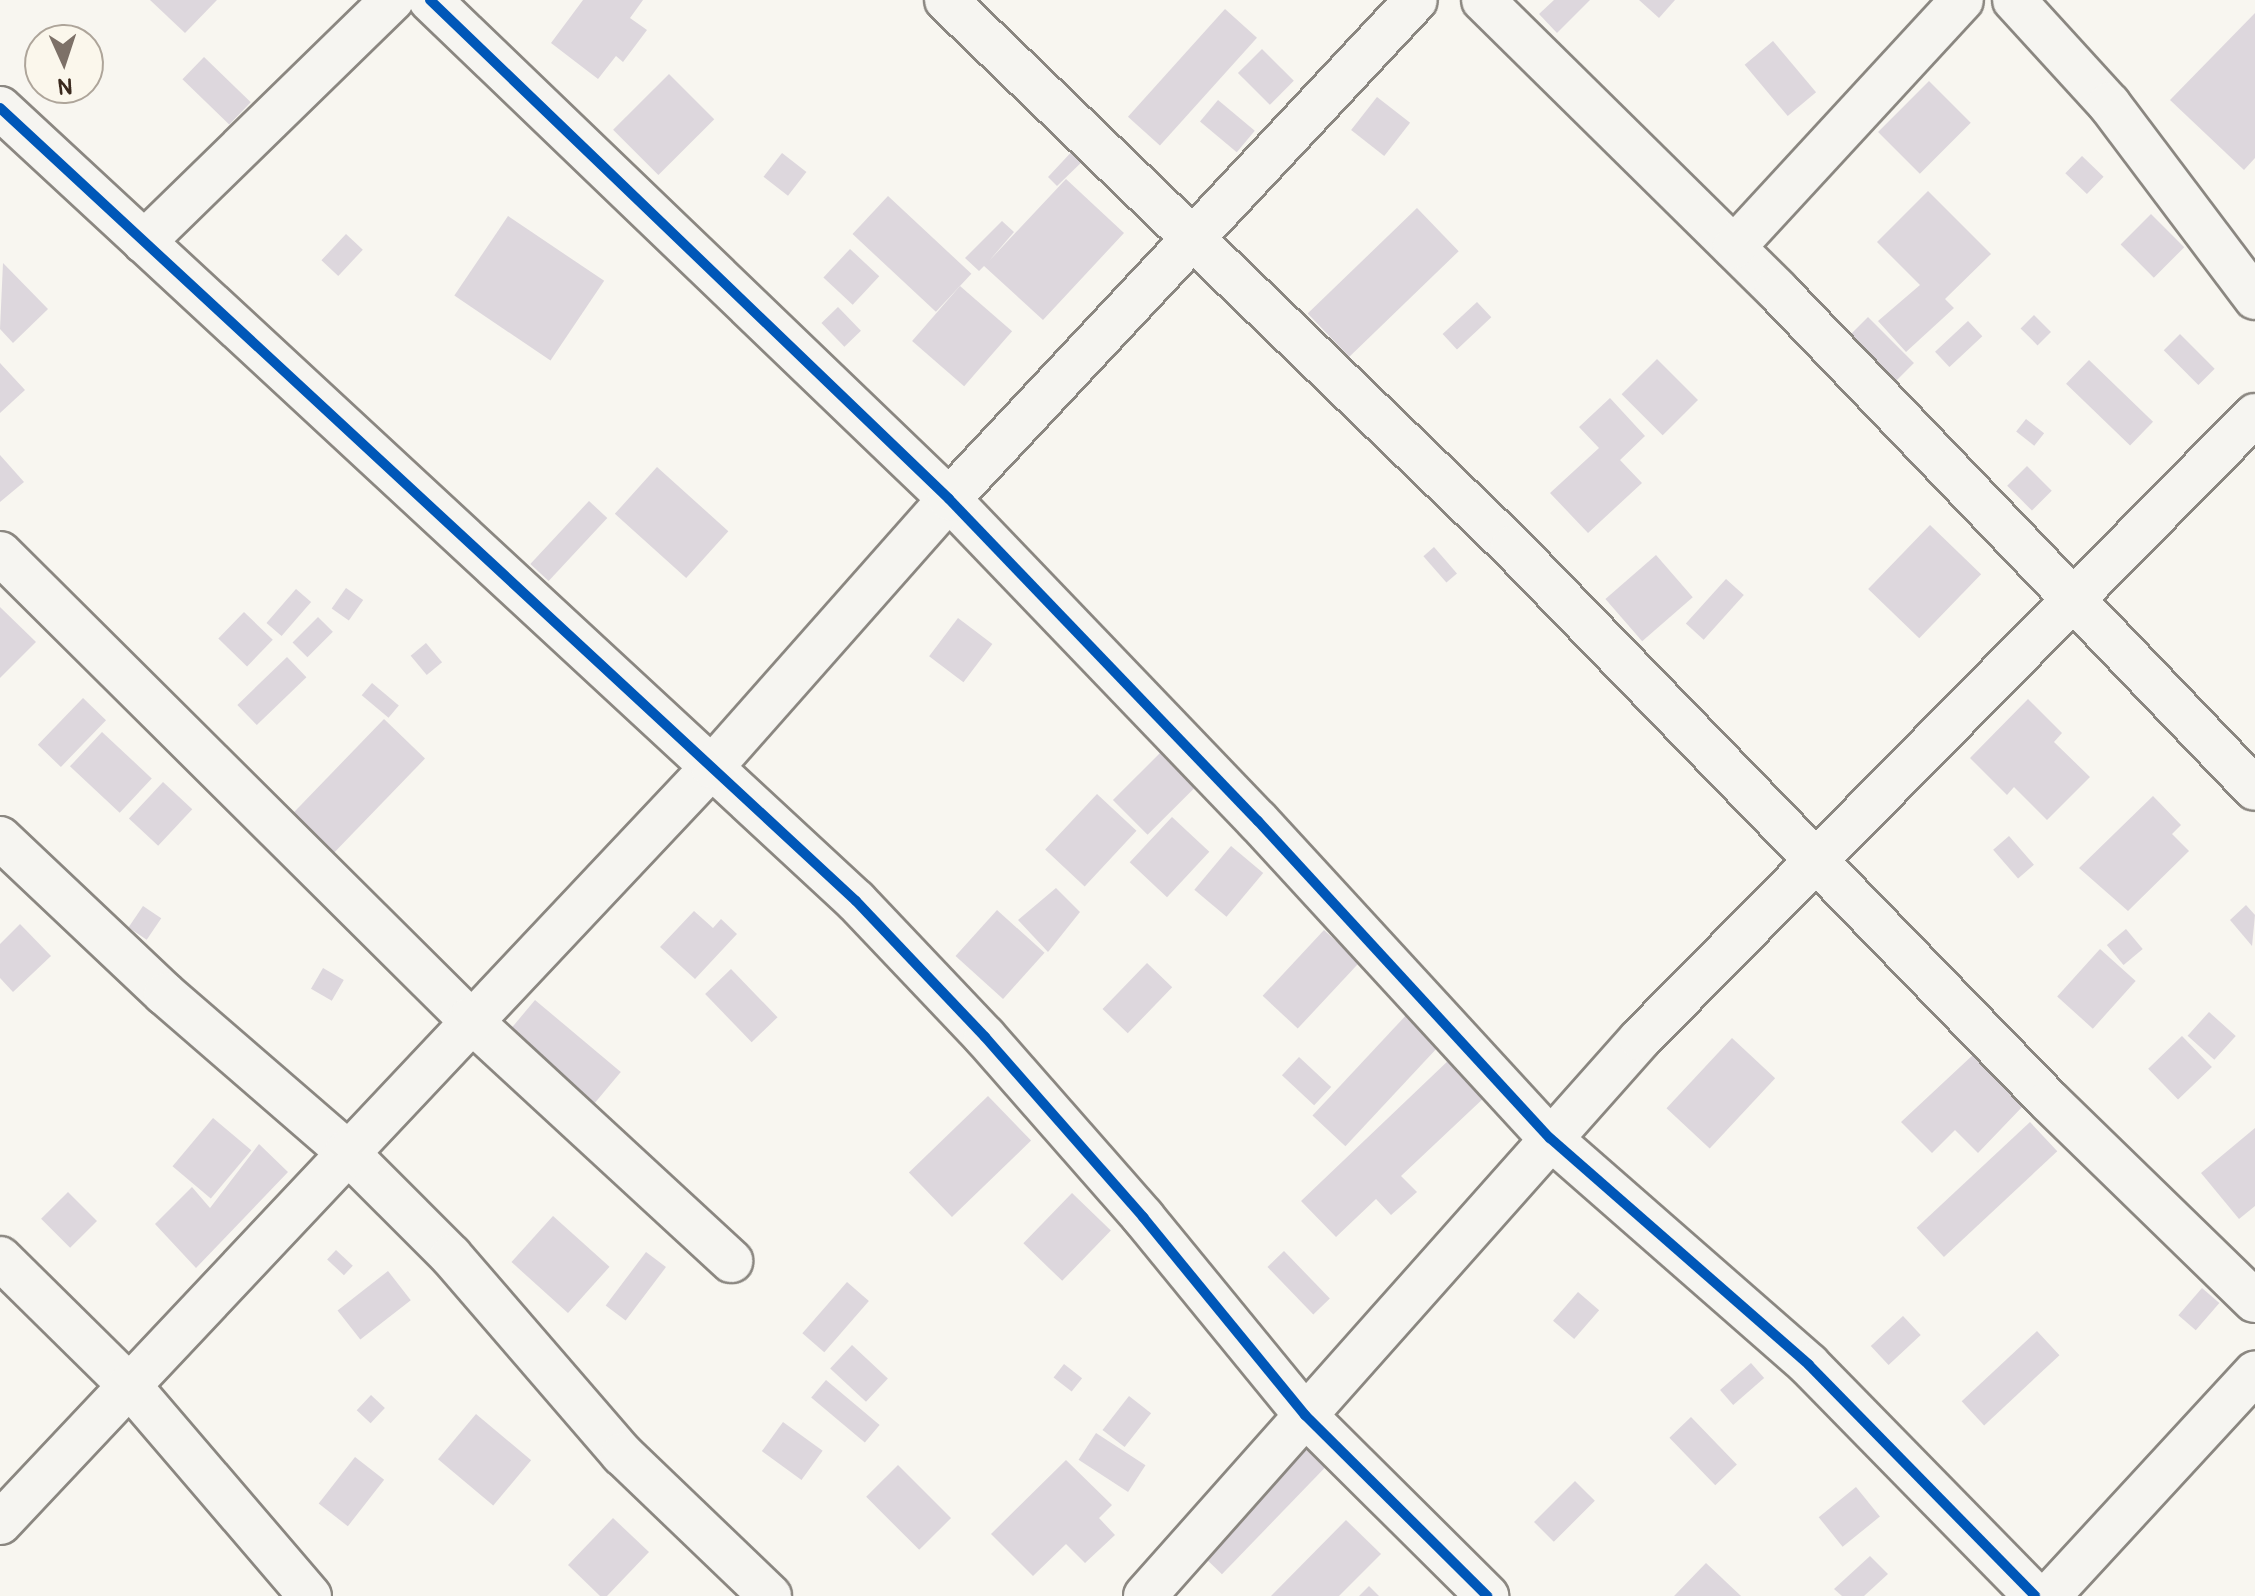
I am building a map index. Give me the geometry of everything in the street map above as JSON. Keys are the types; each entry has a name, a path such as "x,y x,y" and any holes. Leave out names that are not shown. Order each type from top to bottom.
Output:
{"street":[{"path":"144,242 392,0"},
{"path":"430,0 949,499 1258,821 1550,1138 1809,1365 2035,1596"},
{"path":"946,0 1197,239 1512,547 2049,1101 2255,1301"},
{"path":"0,1523 469,1019 712,767 949,499 1197,239 1416,0"},
{"path":"1483,0 1734,247 2255,789"},
{"path":"1734,247 1962,0"},
{"path":"2014,0 2109,104 2255,298"},
{"path":"0,108 856,901 985,1037 1143,1217 1305,1415 1487,1596"},
{"path":"1145,1596 1550,1138 1814,857 2255,415"},
{"path":"0,553 469,1019 731,1261"},
{"path":"0,838 165,994 346,1151 451,1256 622,1454 770,1596"},
{"path":"0,1258 129,1385 310,1596"},
{"path":"2049,1596 2255,1373"}],"building":[{"path":"150,0 217,0 185,33"},
{"path":"583,0 643,0 630,18 647,30 623,62 616,56 598,79 551,43"},
{"path":"1554,0 1590,0 1557,33 1539,14"},
{"path":"1639,0 1675,0 1659,18"},
{"path":"1225,9 1257,38 1160,146 1128,117"},
{"path":"2255,13 2255,158 2244,170 2170,100"},
{"path":"1773,41 1816,92 1788,116 1745,65"},
{"path":"1262,49 1294,81 1270,105 1238,73"},
{"path":"204,57 251,102 229,124 182,79"},
{"path":"669,74 714,119 658,175 613,130"},
{"path":"1929,81 1971,123 1920,174 1878,132"},
{"path":"1377,97 1410,123 1384,156 1351,130"},
{"path":"1218,100 1255,131 1237,152 1200,121"},
{"path":"1077,146 1088,156 1057,186 1048,177"},
{"path":"782,153 806,172 788,196 764,177"},
{"path":"2082,156 2104,177 2087,194 2065,173"},
{"path":"1066,179 1124,233 1043,320 984,266 979,271 965,258 1002,221 1014,232 989,261"},
{"path":"1928,191 1991,254 1945,299 1954,308 1906,352 1878,321 1920,285 1877,242"},
{"path":"888,196 971,274 936,312 853,234"},
{"path":"1417,208 1459,251 1349,357 1308,314"},
{"path":"2151,214 2184,247 2154,278 2121,244"},
{"path":"508,216 604,281 550,360 454,296"},
{"path":"346,234 363,250 338,276 321,260"},
{"path":"850,249 879,276 853,305 823,278"},
{"path":"3,263 48,309 13,343 0,329"},
{"path":"960,286 1012,331 964,386 912,341"},
{"path":"1477,302 1491,317 1457,349 1443,334"},
{"path":"838,307 861,331 844,347 821,323"},
{"path":"2034,315 2051,332 2038,345 2021,328"},
{"path":"1868,317 1914,363 1893,383 1847,338"},
{"path":"1968,321 1982,336 1949,367 1935,352"},
{"path":"2180,334 2215,369 2198,385 2164,350"},
{"path":"1657,359 1698,400 1663,435 1622,394"},
{"path":"2089,360 2153,422 2130,446 2066,384"},
{"path":"0,363 25,390 0,413"},
{"path":"1610,398 1645,436 1620,460 1642,483 1588,533 1550,493 1599,448 1579,427"},
{"path":"2026,419 2044,433 2034,446 2016,432"},
{"path":"0,455 24,482 0,502"},
{"path":"2027,466 2052,491 2032,511 2007,486"},
{"path":"657,467 728,531 686,578 615,514"},
{"path":"589,501 607,518 549,581 530,564"},
{"path":"1930,525 1981,574 1919,638 1868,589"},
{"path":"1434,547 1457,573 1446,583 1423,556"},
{"path":"1656,555 1693,597 1642,641 1605,599"},
{"path":"1726,579 1744,595 1704,640 1686,624"},
{"path":"346,588 363,600 349,621 332,608"},
{"path":"296,589 311,602 282,636 266,623"},
{"path":"0,607 36,642 0,678"},
{"path":"244,612 273,640 247,666 218,639"},
{"path":"318,617 333,632 307,657 293,642"},
{"path":"958,618 992,644 963,682 929,656"},
{"path":"426,643 442,662 427,675 411,656"},
{"path":"287,657 306,677 257,725 237,705"},
{"path":"372,683 399,705 389,718 362,695"},
{"path":"83,698 106,720 61,767 38,745"},
{"path":"2028,699 2062,733 2054,742 2090,777 2047,820 2014,787 2007,795 1970,758"},
{"path":"384,719 425,759 323,864 282,825"},
{"path":"102,732 152,778 120,813 70,766"},
{"path":"1161,752 1196,787 1148,835 1113,800"},
{"path":"163,782 192,809 158,846 129,819"},
{"path":"1097,794 1136,831 1085,886 1045,850"},
{"path":"2153,796 2181,825 2172,834 2189,851 2128,911 2079,868"},
{"path":"1172,817 1209,852 1167,897 1130,862"},
{"path":"2009,836 2034,865 2018,878 1993,850"},
{"path":"1231,846 1263,873 1227,917 1194,890"},
{"path":"1056,888 1080,912 1048,952 1018,920"},
{"path":"2246,905 2255,915 2252,946 2230,920"},
{"path":"143,906 161,918 147,940 128,928"},
{"path":"997,910 1045,953 1003,999 956,956"},
{"path":"694,911 713,928 721,919 737,934 695,979 660,947"},
{"path":"20,924 51,956 13,992 0,978 0,944"},
{"path":"2126,929 2143,949 2124,965 2107,945"},
{"path":"1324,930 1359,963 1298,1029 1263,996"},
{"path":"2100,949 2136,981 2093,1029 2057,997"},
{"path":"1147,963 1172,987 1128,1033 1103,1009"},
{"path":"323,968 344,980 332,1001 311,989"},
{"path":"731,969 778,1017 752,1042 705,994"},
{"path":"535,1000 621,1072 589,1110 503,1038"},
{"path":"1410,1011 1443,1042 1345,1146 1312,1116"},
{"path":"2209,1012 2236,1036 2214,1060 2188,1036"},
{"path":"2182,1036 2212,1067 2178,1100 2148,1069"},
{"path":"1732,1038 1775,1078 1710,1148 1667,1108"},
{"path":"1975,1053 2024,1105 1978,1153 1955,1130 1932,1153 1901,1122"},
{"path":"1299,1057 1331,1087 1314,1105 1282,1075"},
{"path":"1451,1058 1487,1095 1401,1176 1417,1192 1391,1215 1376,1199 1336,1237 1301,1201"},
{"path":"988,1096 1031,1141 952,1217 909,1172"},
{"path":"213,1118 251,1150 211,1198 173,1166"},
{"path":"2030,1122 2057,1151 1944,1257 1917,1228"},
{"path":"2255,1128 2255,1206 2239,1219 2201,1173"},
{"path":"259,1144 288,1172 196,1268 155,1224 192,1187 210,1208"},
{"path":"68,1192 97,1221 70,1248 41,1219"},
{"path":"1072,1193 1111,1231 1062,1281 1023,1243"},
{"path":"553,1216 609,1267 568,1313 512,1262"},
{"path":"336,1250 353,1266 344,1275 327,1260"},
{"path":"1284,1251 1330,1298 1313,1314 1267,1267"},
{"path":"646,1252 666,1267 626,1321 606,1306"},
{"path":"388,1271 411,1300 360,1340 338,1310"},
{"path":"847,1282 869,1301 824,1352 802,1333"},
{"path":"2202,1288 2219,1303 2196,1330 2178,1315"},
{"path":"1578,1292 1599,1310 1574,1339 1553,1321"},
{"path":"1903,1316 1921,1335 1889,1365 1871,1346"},
{"path":"2037,1331 2060,1355 1984,1425 1962,1401"},
{"path":"852,1345 888,1378 866,1402 830,1368"},
{"path":"1751,1363 1764,1378 1733,1405 1720,1390"},
{"path":"1064,1364 1082,1378 1072,1392 1054,1377"},
{"path":"826,1380 880,1425 865,1443 811,1398"},
{"path":"371,1395 385,1408 371,1423 357,1410"},
{"path":"1129,1396 1151,1413 1125,1447 1103,1430"},
{"path":"476,1414 531,1460 493,1505 438,1459"},
{"path":"1691,1417 1737,1464 1715,1485 1669,1438"},
{"path":"783,1422 823,1451 801,1480 762,1451"},
{"path":"1096,1433 1145,1465 1128,1492 1079,1460"},
{"path":"1296,1440 1325,1468 1222,1574 1193,1546"},
{"path":"355,1457 384,1480 348,1526 319,1503"},
{"path":"1066,1460 1112,1505 1099,1518 1115,1535 1085,1563 1066,1544 1033,1576 991,1534"},
{"path":"898,1465 951,1518 919,1550 866,1497"},
{"path":"1575,1481 1595,1501 1554,1542 1534,1522"},
{"path":"1856,1487 1880,1517 1843,1547 1819,1517"},
{"path":"613,1518 649,1552 607,1596 600,1596 568,1565"},
{"path":"1346,1520 1381,1554 1339,1596 1271,1596"},
{"path":"1870,1556 1888,1574 1864,1596 1842,1596 1834,1589"},
{"path":"1706,1563 1741,1596 1674,1596"},
{"path":"1369,1586 1379,1596 1359,1596"}],"cycle path":[{"path":"430,0 949,499 1258,821 1550,1138 1809,1365 2035,1596"},
{"path":"0,108 856,901 985,1037 1143,1217 1305,1415 1487,1596"}]}
